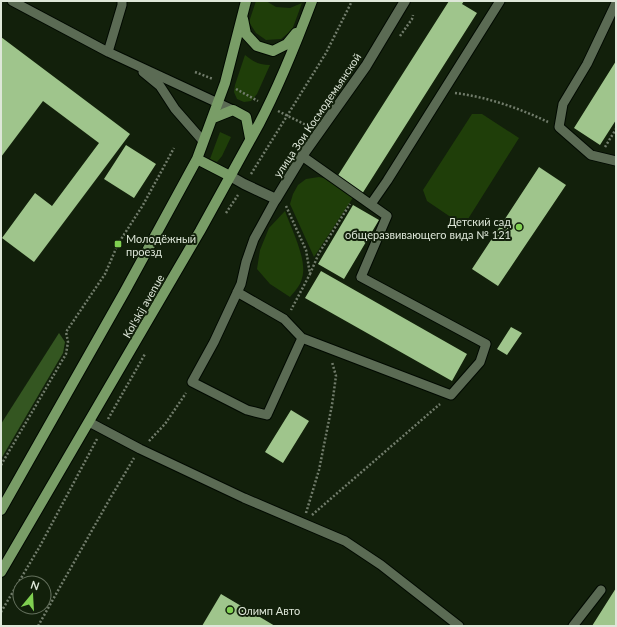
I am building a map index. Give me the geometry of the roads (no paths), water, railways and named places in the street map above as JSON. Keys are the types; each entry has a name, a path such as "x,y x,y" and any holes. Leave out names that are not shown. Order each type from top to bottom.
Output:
{"main road":[{"path":"1,510 125,291 197,159 226,83 246,1"},
{"name":"Kol'skij avenue","path":"1,572 89,422 259,124 312,1"},
{"path":"242,15 246,34 257,46 273,51 287,44 302,26"},
{"path":"213,118 233,110 246,117 250,138"},
{"path":"197,159 230,176"}],"street":[{"name":"улица Зои Космодемьянской","path":"280,201 302,156 366,66 405,1"},
{"path":"230,176 280,201"}],"lane":[{"path":"12,1 108,52 233,110"},
{"path":"108,52 122,1"},
{"path":"371,204 500,1"},
{"path":"616,3 587,64 562,104 559,127 591,155 616,161"},
{"path":"133,63 160,86 175,109 203,141"},
{"path":"246,117 259,124"},
{"path":"237,292 284,319 302,338 451,395 480,362 486,344 361,277 387,216 302,156"},
{"path":"280,201 254,239 246,262 241,284 214,342 192,382 247,410 267,415 302,338"},
{"path":"89,422 140,449 244,498 345,541 381,565 459,626"},
{"path":"574,626 601,590"}],"place":[{"name":"Детский сад общеразвивающего вида № 121","path":"519,227"},
{"name":"Молодёжный проезд","path":"118,244"},
{"name":"Олимп Авто","path":"230,610"}]}
